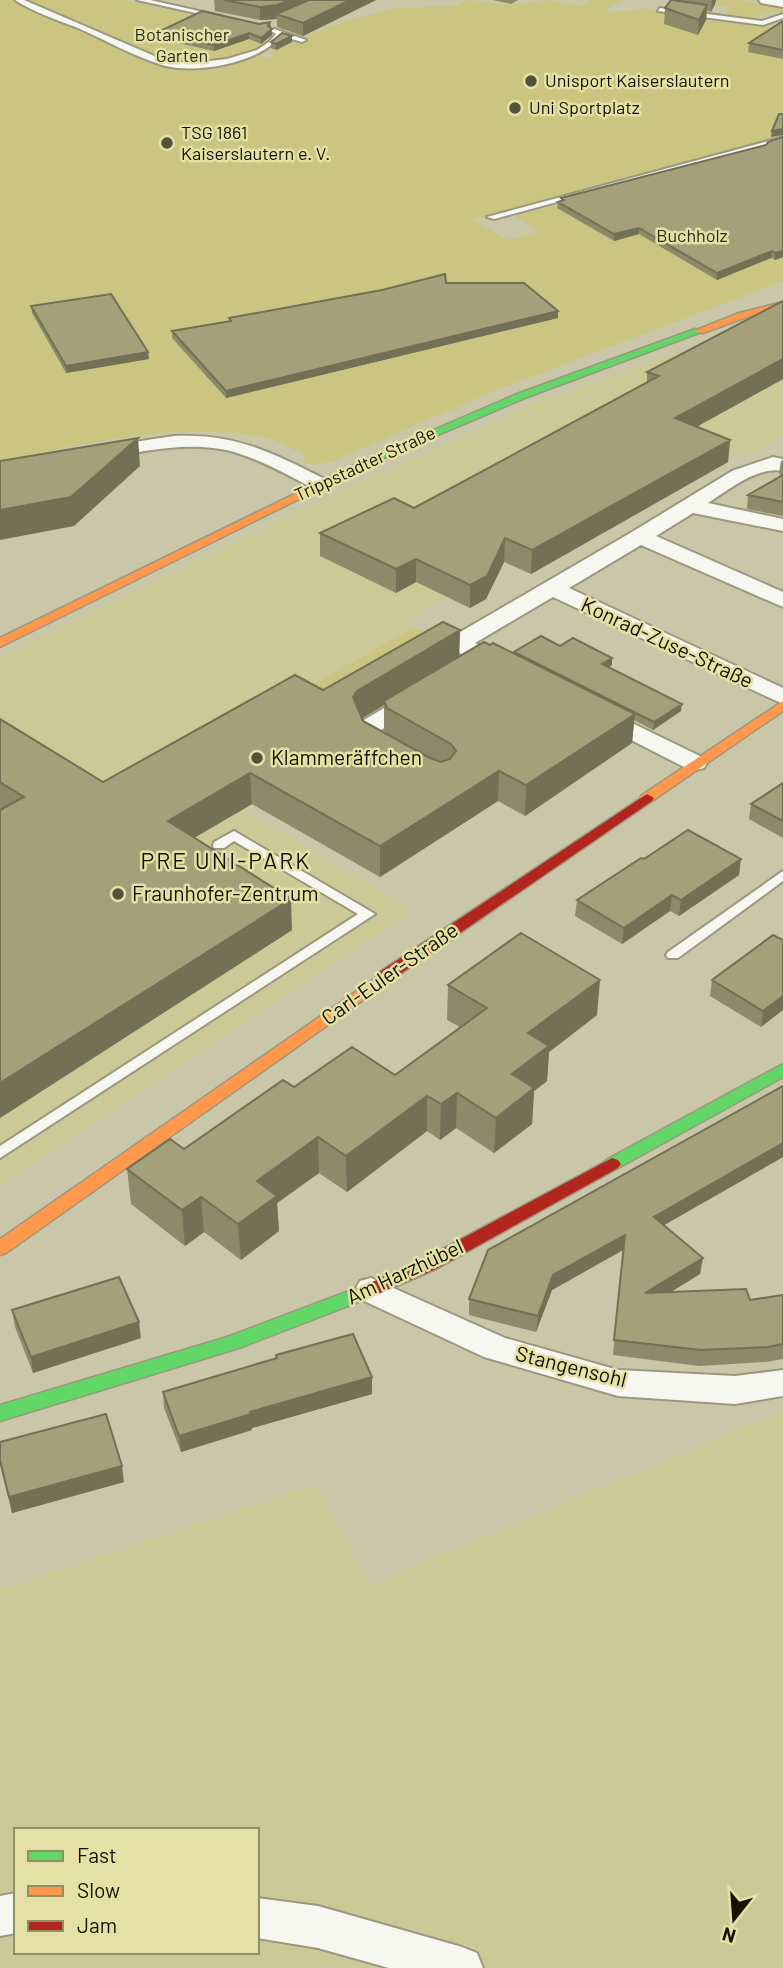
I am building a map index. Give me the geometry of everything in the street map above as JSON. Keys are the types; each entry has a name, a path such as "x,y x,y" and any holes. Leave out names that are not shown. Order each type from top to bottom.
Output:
{"street":[{"path":"766,0 783,3"},
{"name":"Trippstadter Straße","path":"0,643 320,484 432,432 521,396 743,315 783,296"},
{"name":"Trippstadter Straße","path":"743,315 783,305"},
{"path":"84,457 191,441 217,442 244,448 320,484"},
{"name":"Konrad-Zuse-Straße","path":"522,676 475,663 458,643 640,537 739,475 774,463 783,465"},
{"path":"690,506 783,525"},
{"path":"640,537 783,600"},
{"name":"Konrad-Zuse-Straße","path":"551,588 783,697"},
{"path":"407,762 374,743 368,728 435,687"},
{"name":"Carl-Euler-Straße","path":"0,1248 421,951 695,762 783,705"},
{"path":"584,707 695,762"},
{"name":"Am Harzhübel","path":"0,1413 232,1343 372,1290 430,1264 783,1070"},
{"name":"Stangensohl","path":"372,1290 496,1348 618,1382 735,1390 783,1383"},
{"path":"259,1918 318,1927 462,1968"}],"lane":[{"path":"18,0 164,63 205,66 260,51 280,33"},
{"path":"140,0 229,19"},
{"path":"660,10 763,23 783,16"},
{"path":"279,23 269,27 302,40"},
{"path":"260,51 272,58"},
{"path":"491,217 783,139"},
{"path":"0,1153 368,914 234,835 219,845"},
{"path":"673,955 783,875"}],"shaded area":[{"path":"781,317 783,435 744,457 716,446 404,621 441,641 327,708 361,738 244,810 414,911 0,1185 0,657 321,501 536,403"},
{"path":"783,1411 783,1968 0,1968 0,1590 315,1485 370,1585"}],"green space":[{"path":"0,0 124,0 268,31 273,37 253,50 268,59 275,57 270,51 290,33 307,36 343,22 398,8 456,6 468,0 509,5 548,0 580,6 591,0 624,0 603,11 647,8 674,16 769,26 783,21 783,135 472,220 508,240 540,231 513,216 783,146 783,281 481,396 337,460 315,465 305,463 303,454 268,438 198,432 131,437 0,461"},
{"path":"694,0 737,0 783,8 783,14 774,11 751,19 725,17 731,7 717,6 718,2"},
{"path":"413,628 449,646 327,717 290,697"}],"building":[{"path":"224,0 289,0 260,7"},
{"path":"309,0 350,0 303,23 276,14"},
{"path":"671,0 707,5 699,20 665,8"},
{"path":"202,11 259,24 270,22 268,26 272,29 261,38 249,33 214,45 156,33"},
{"path":"783,21 783,50 749,43"},
{"path":"282,33 292,36 276,44 271,42"},
{"path":"779,114 783,114 783,129 772,131"},
{"path":"783,137 783,251 772,251 717,273 639,228 614,234 558,202 564,200 561,198 766,145"},
{"path":"445,274 446,283 524,283 558,311 226,391 172,331 382,290"},
{"path":"111,294 148,352 66,366 31,306"},
{"path":"783,301 783,359 675,418 730,440 532,550 505,538 487,576 470,585 416,559 396,569 320,533 394,498 414,508 659,376 647,372"},
{"path":"138,438 71,497 0,510 0,461"},
{"path":"783,475 783,502 748,495"},
{"path":"443,622 460,630 357,691 353,697 363,721 430,758 441,762 450,759 456,751 451,744 387,708 384,701 484,642 490,645 493,643 635,714 526,785 499,771 380,846 250,773 168,821 291,899 0,1083 0,810 24,797 0,782 0,719 103,782 295,675 323,690"},
{"path":"541,636 560,646 573,638 612,658 602,664 682,704 654,722 514,652"},
{"path":"783,783 783,821 751,804"},
{"path":"688,830 741,859 681,900 672,895 624,928 577,900 641,858 644,859"},
{"path":"521,933 600,980 528,1033 549,1046 512,1074 534,1088 496,1118 457,1093 441,1104 427,1096 346,1156 318,1137 257,1181 277,1196 238,1224 201,1197 182,1210 127,1169 170,1139 184,1149 283,1080 294,1087 352,1047 395,1075 487,1008 448,985"},
{"path":"773,935 783,940 783,996 763,1011 712,980"},
{"path":"783,1086 783,1143 654,1217 703,1258 645,1293 746,1289 750,1300 783,1295 783,1344 701,1350 614,1340 625,1235 553,1275 538,1316 469,1299 488,1250"},
{"path":"119,1277 139,1322 31,1357 12,1310"},
{"path":"353,1334 372,1377 250,1412 251,1414 179,1436 163,1392 277,1358 276,1355"},
{"path":"106,1414 122,1466 9,1497 0,1460 0,1442"}],"traffic: fast":[{"path":"368,461 521,396 699,331"},
{"path":"612,1164 783,1070"},
{"path":"0,1413 232,1343 378,1287"}],"traffic: slow":[{"path":"699,331 743,315 783,305"},
{"path":"0,643 368,461"},
{"path":"647,798 783,705"},
{"path":"0,1248 384,977"}],"traffic: jam":[{"path":"384,977 647,798"},
{"path":"378,1287 430,1264 612,1164"}],"place":[{"name":"Unisport Kaiserslautern","path":"531,81"},
{"name":"Uni Sportplatz","path":"515,108"},
{"name":"TSG 1861 Kaiserslautern e. V.","path":"167,143"},
{"name":"Klammeräffchen","path":"257,758"},
{"name":"Fraunhofer-Zentrum","path":"118,894"}],"district":[{"name":"PRE UNI-PARK","path":"226,861"}],"park label":[{"name":"Botanischer Garten","path":"182,45"},
{"name":"Buchholz","path":"692,236"}]}
